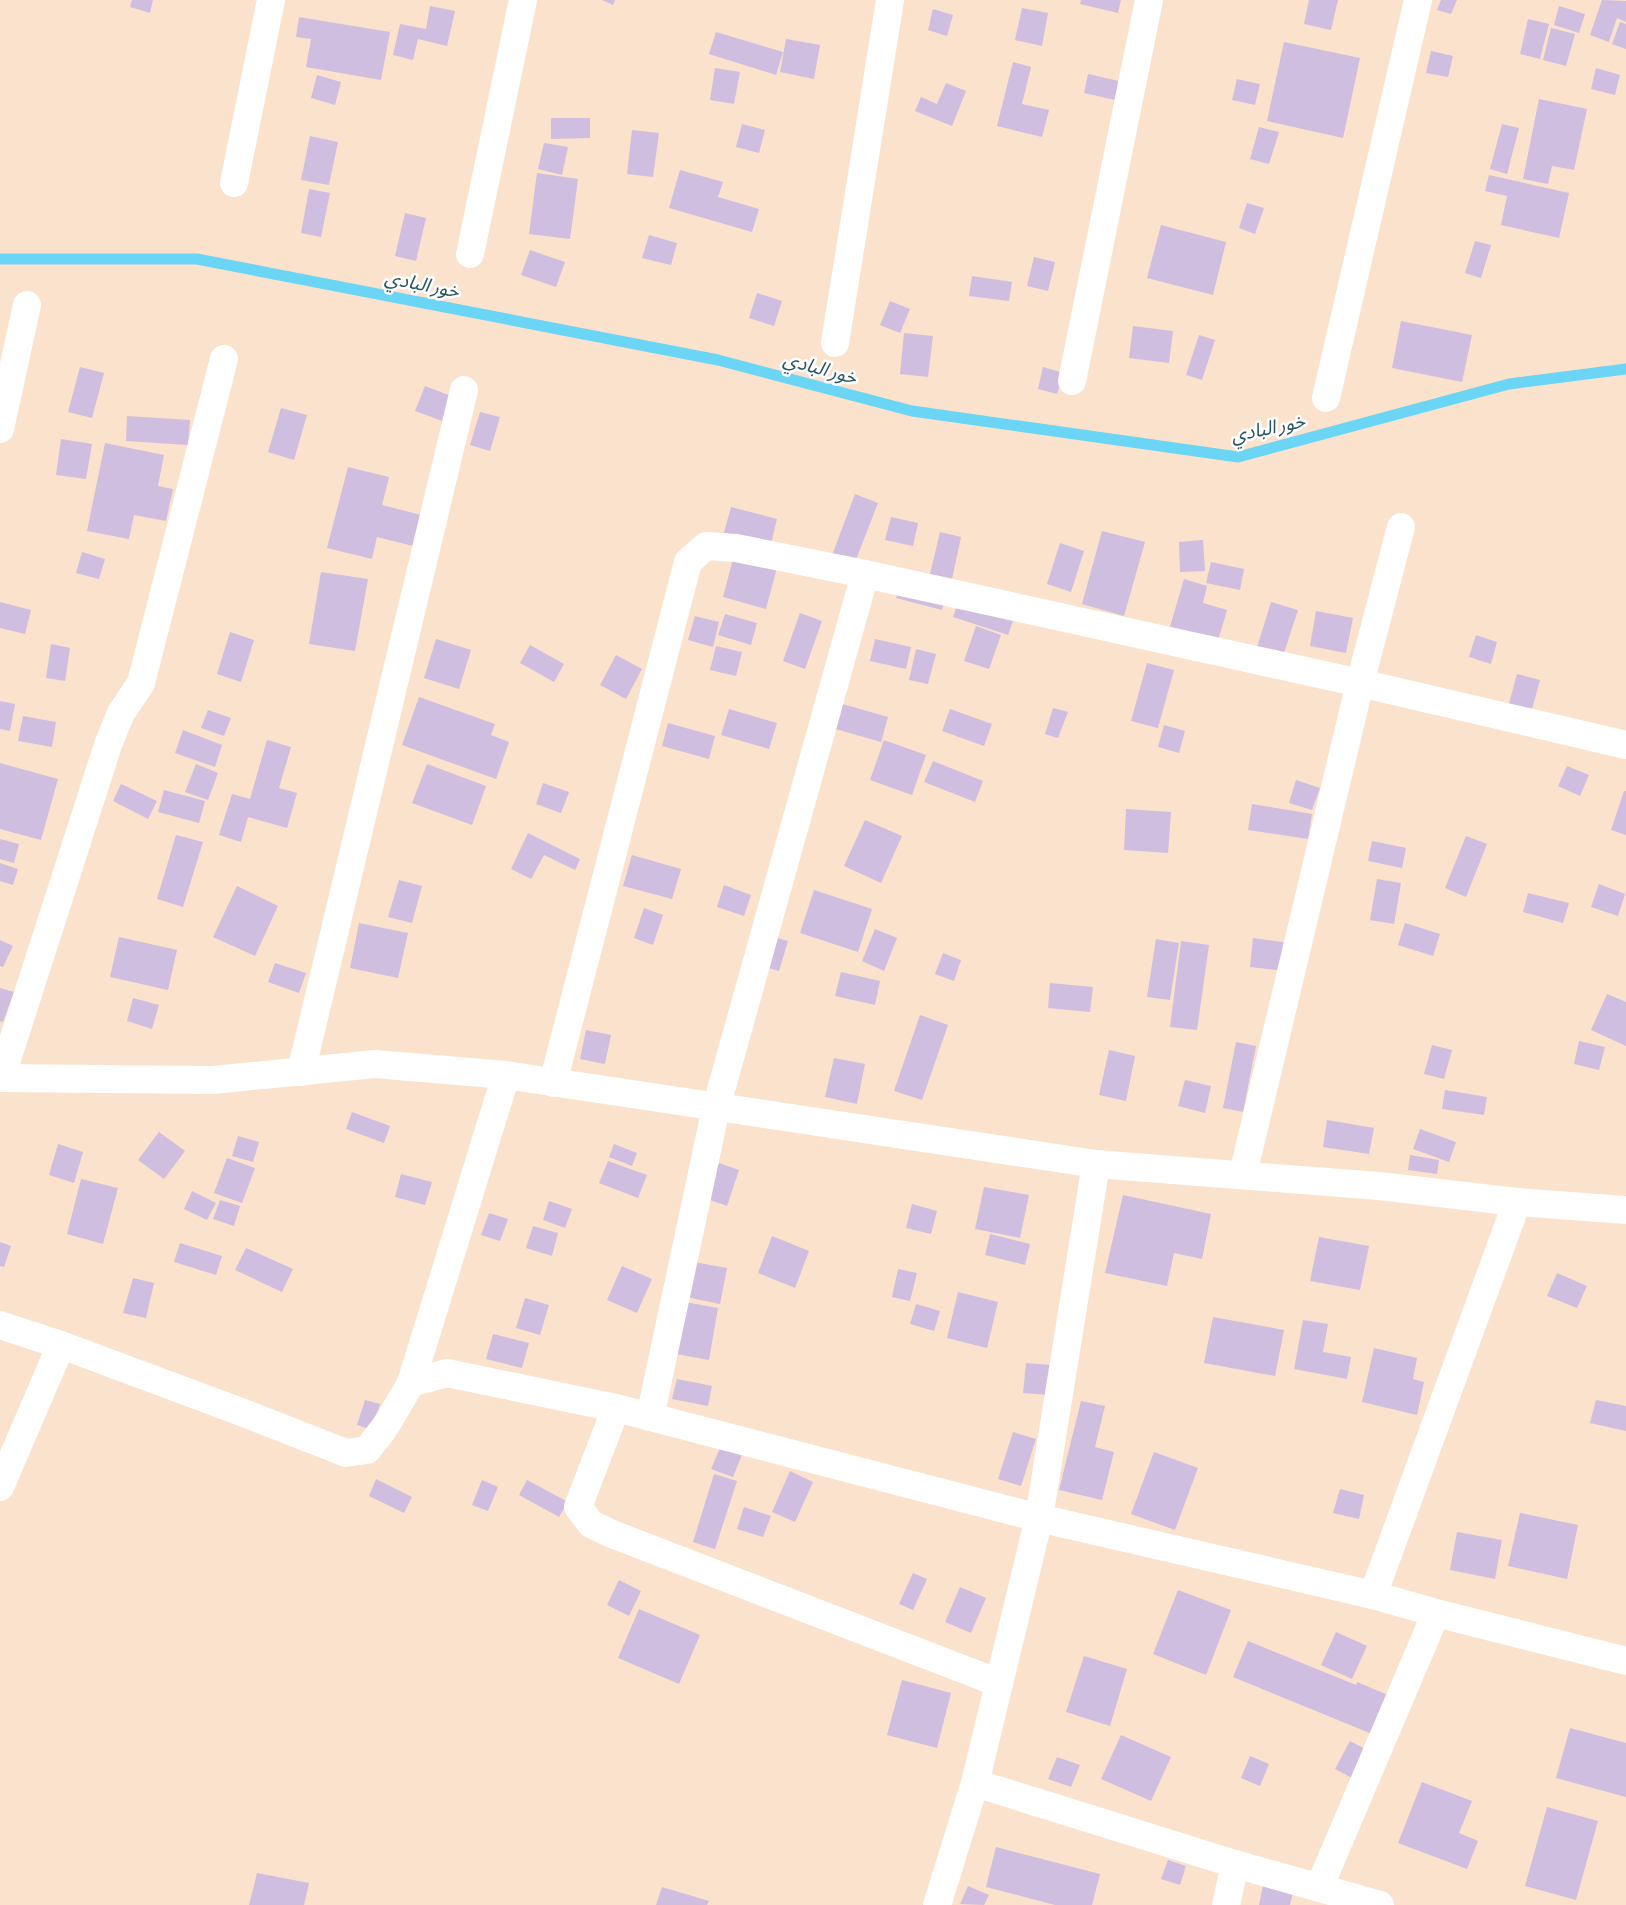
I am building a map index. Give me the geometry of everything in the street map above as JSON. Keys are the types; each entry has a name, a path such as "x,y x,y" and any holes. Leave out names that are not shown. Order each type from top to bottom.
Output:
{"street":[{"path":"234,183 271,0"},
{"path":"470,254 523,0"},
{"path":"835,343 890,0"},
{"path":"1072,381 1149,0"},
{"path":"1326,398 1418,0"},
{"path":"0,429 26,305"},
{"path":"224,359 141,683 121,713 108,745 0,1078 213,1080 375,1064 506,1075 1096,1164 1243,1174 1379,1186 1517,1202 1626,1210"},
{"path":"301,1072 464,390"},
{"path":"1243,1174 1360,683 1401,526"},
{"path":"553,1083 688,562 706,546 736,548 865,574 1360,683 1626,745"},
{"path":"650,1417 716,1108 865,574"},
{"path":"0,1325 61,1345 346,1453 367,1450 385,1427 411,1383 506,1075"},
{"path":"937,1905 975,1783 1039,1518 1096,1164"},
{"path":"1372,1595 1517,1202"},
{"path":"0,1487 61,1345"},
{"path":"411,1383 447,1373 616,1408 1039,1518 1372,1595 1436,1614 1626,1660"},
{"path":"616,1408 578,1507 591,1524 999,1683"},
{"path":"1319,1888 1436,1614"},
{"path":"975,1783 1235,1864 1380,1905"},
{"path":"1226,1905 1235,1864"}],"building":[{"path":"132,0 153,0 150,13 130,7"},
{"path":"602,0 615,0 613,5"},
{"path":"1081,0 1121,0 1118,13 1080,4"},
{"path":"1309,0 1338,0 1331,30 1304,24"},
{"path":"1441,0 1457,0 1451,14 1437,10"},
{"path":"1602,0 1626,1 1626,22 1617,18 1609,42 1590,35"},
{"path":"430,6 455,11 447,46 418,39 413,60 393,55 400,24 426,29"},
{"path":"1559,6 1585,14 1579,33 1554,25"},
{"path":"1022,8 1048,13 1042,46 1015,40"},
{"path":"933,9 953,15 947,36 928,30"},
{"path":"299,17 390,32 381,80 306,67 311,39 296,37"},
{"path":"1528,19 1549,24 1540,59 1520,54"},
{"path":"1620,22 1626,24 1626,49 1612,44"},
{"path":"1551,28 1575,34 1566,66 1543,60"},
{"path":"716,32 783,52 776,75 709,54"},
{"path":"786,39 820,45 814,79 780,72"},
{"path":"1284,42 1360,58 1343,138 1267,121"},
{"path":"1431,51 1453,56 1448,77 1426,73"},
{"path":"1013,62 1031,67 1022,104 1049,110 1042,137 997,126"},
{"path":"715,68 740,72 734,104 710,100"},
{"path":"1596,68 1620,75 1615,95 1591,89"},
{"path":"1088,74 1119,81 1115,100 1084,93"},
{"path":"317,75 341,82 335,105 311,98"},
{"path":"1237,79 1260,84 1255,105 1232,100"},
{"path":"946,83 966,91 952,126 915,111 921,97 937,104"},
{"path":"1539,99 1587,109 1574,170 1552,166 1548,184 1523,179"},
{"path":"551,118 590,118 590,138 551,139"},
{"path":"742,124 765,130 759,153 736,147"},
{"path":"1502,124 1519,128 1507,174 1490,169"},
{"path":"1259,127 1279,132 1269,164 1250,159"},
{"path":"632,130 659,133 653,177 627,174"},
{"path":"310,136 338,142 329,185 301,180"},
{"path":"544,143 568,147 562,175 538,169"},
{"path":"680,170 723,182 718,197 759,209 752,232 669,208"},
{"path":"537,173 578,179 570,239 529,234"},
{"path":"1489,175 1569,193 1559,238 1501,225 1507,196 1485,191"},
{"path":"309,189 330,193 321,237 301,233"},
{"path":"1247,203 1264,208 1255,234 1239,228"},
{"path":"405,213 426,218 416,261 395,256"},
{"path":"1161,225 1226,242 1213,295 1147,278"},
{"path":"649,235 677,243 671,265 642,258"},
{"path":"1475,241 1491,245 1481,278 1465,273"},
{"path":"530,250 565,262 556,287 521,275"},
{"path":"1034,257 1055,262 1048,291 1027,286"},
{"path":"972,276 1012,282 1009,301 969,296"},
{"path":"757,293 782,301 774,326 749,318"},
{"path":"890,301 910,309 900,333 880,325"},
{"path":"1401,321 1472,335 1462,382 1392,368"},
{"path":"1133,326 1173,331 1169,363 1129,358"},
{"path":"904,333 933,336 928,377 900,374"},
{"path":"1199,335 1215,340 1202,380 1186,375"},
{"path":"80,367 104,373 92,418 68,412"},
{"path":"1043,367 1064,373 1057,394 1038,389"},
{"path":"425,386 454,397 445,422 415,411"},
{"path":"281,408 307,415 294,460 268,452"},
{"path":"480,412 500,417 490,451 470,445"},
{"path":"127,416 190,420 188,445 126,441"},
{"path":"61,439 92,444 86,479 56,475"},
{"path":"105,443 164,455 158,486 173,489 166,521 134,515 129,539 87,531"},
{"path":"348,467 389,477 382,505 421,515 413,546 377,537 372,559 327,548"},
{"path":"855,494 878,503 853,567 831,558"},
{"path":"731,507 777,519 770,548 723,536"},
{"path":"891,517 918,523 913,546 885,540"},
{"path":"1102,531 1145,542 1124,616 1082,604"},
{"path":"940,532 961,537 952,579 930,574"},
{"path":"1203,540 1205,571 1180,572 1179,542"},
{"path":"1060,543 1084,551 1071,592 1047,584"},
{"path":"82,552 105,559 99,579 76,573"},
{"path":"734,555 777,568 766,609 723,597"},
{"path":"1211,562 1244,569 1240,590 1206,583"},
{"path":"321,572 368,579 355,651 309,644"},
{"path":"1184,579 1207,586 1203,603 1227,610 1215,651 1167,637"},
{"path":"902,580 947,591 942,610 896,598"},
{"path":"960,597 1015,615 1008,635 953,617"},
{"path":"0,602 31,610 25,634 0,628"},
{"path":"1271,602 1298,610 1280,665 1254,657"},
{"path":"1316,611 1353,618 1346,653 1310,646"},
{"path":"800,613 822,621 805,669 783,661"},
{"path":"725,614 757,623 751,645 718,635"},
{"path":"695,616 719,622 713,647 688,640"},
{"path":"976,626 1001,635 989,669 964,661"},
{"path":"230,632 254,640 241,682 217,674"},
{"path":"1476,635 1497,642 1491,664 1469,657"},
{"path":"436,639 471,650 459,689 424,678"},
{"path":"875,639 911,647 906,669 870,661"},
{"path":"51,644 70,648 65,681 46,678"},
{"path":"530,645 564,664 554,682 520,663"},
{"path":"716,646 742,652 736,676 710,670"},
{"path":"916,649 936,654 928,684 909,680"},
{"path":"616,655 642,669 626,699 600,685"},
{"path":"1147,663 1174,670 1158,728 1131,721"},
{"path":"1517,674 1540,680 1531,713 1508,707"},
{"path":"419,697 495,724 491,735 509,742 496,779 402,745"},
{"path":"0,701 15,704 10,731 0,729"},
{"path":"839,703 888,717 881,742 832,728"},
{"path":"1053,708 1068,712 1058,738 1045,734"},
{"path":"729,709 777,723 769,749 721,735"},
{"path":"950,709 992,724 984,746 942,731"},
{"path":"208,710 231,718 224,736 201,728"},
{"path":"23,716 56,722 52,747 18,741"},
{"path":"668,723 715,736 709,759 662,746"},
{"path":"1164,725 1185,731 1179,753 1158,747"},
{"path":"183,730 222,745 215,767 175,753"},
{"path":"267,740 291,747 279,788 297,793 287,828 248,817 241,842 219,835 232,794 250,799"},
{"path":"884,740 926,755 912,795 870,780"},
{"path":"933,761 983,781 975,802 924,782"},
{"path":"0,763 58,779 41,840 0,829"},
{"path":"196,764 218,773 208,800 185,792"},
{"path":"427,764 486,786 472,825 412,803"},
{"path":"1567,766 1589,775 1580,796 1558,786"},
{"path":"1296,780 1320,788 1312,810 1289,803"},
{"path":"543,783 569,792 561,813 536,804"},
{"path":"121,784 157,801 148,819 113,801"},
{"path":"164,790 205,801 199,823 158,812"},
{"path":"1624,791 1626,791 1626,835 1611,830"},
{"path":"1252,804 1312,814 1308,839 1248,830"},
{"path":"1126,809 1171,812 1168,853 1124,850"},
{"path":"865,820 902,836 881,883 844,866"},
{"path":"528,833 580,859 575,870 544,855 531,879 511,869"},
{"path":"176,835 203,842 183,907 157,899"},
{"path":"1466,836 1487,844 1466,897 1445,888"},
{"path":"0,839 19,844 14,863 0,859"},
{"path":"1372,841 1406,848 1402,868 1368,861"},
{"path":"632,855 681,869 672,899 623,886"},
{"path":"0,863 18,869 13,885 0,881"},
{"path":"1377,879 1401,883 1394,924 1370,920"},
{"path":"399,880 422,886 412,923 388,917"},
{"path":"1599,884 1625,894 1618,916 1591,907"},
{"path":"724,885 751,895 744,916 717,907"},
{"path":"237,886 278,906 255,956 213,937"},
{"path":"814,890 872,909 858,952 800,933"},
{"path":"1528,893 1569,903 1563,923 1523,912"},
{"path":"644,908 663,915 653,945 634,938"},
{"path":"359,923 408,933 398,978 350,968"},
{"path":"1405,923 1440,934 1433,956 1398,945"},
{"path":"875,929 897,938 884,971 862,961"},
{"path":"770,936 788,941 779,971 762,966"},
{"path":"119,937 177,950 168,990 110,977"},
{"path":"1253,938 1289,943 1285,971 1250,967"},
{"path":"1156,939 1179,943 1170,1000 1147,997"},
{"path":"0,940 13,946 3,967 0,966"},
{"path":"1181,941 1209,945 1197,1030 1170,1027"},
{"path":"943,953 961,960 954,981 935,974"},
{"path":"275,963 306,973 299,993 268,982"},
{"path":"841,972 880,981 875,1005 835,996"},
{"path":"1050,983 1093,987 1090,1012 1048,1008"},
{"path":"0,988 14,992 3,1022 0,1021"},
{"path":"1607,994 1626,1002 1626,1046 1591,1030"},
{"path":"133,998 159,1005 152,1029 127,1021"},
{"path":"920,1015 948,1025 922,1100 894,1091"},
{"path":"586,1030 611,1035 605,1064 580,1059"},
{"path":"1579,1041 1605,1047 1599,1070 1574,1064"},
{"path":"1236,1042 1256,1046 1243,1112 1223,1108"},
{"path":"1432,1045 1452,1050 1444,1079 1424,1074"},
{"path":"1109,1050 1135,1056 1126,1101 1099,1095"},
{"path":"834,1058 865,1064 857,1104 825,1097"},
{"path":"1185,1080 1211,1086 1205,1113 1178,1106"},
{"path":"1445,1090 1487,1097 1484,1115 1442,1109"},
{"path":"352,1112 390,1126 384,1143 346,1129"},
{"path":"1327,1120 1374,1128 1369,1154 1323,1147"},
{"path":"1420,1129 1456,1142 1449,1162 1413,1149"},
{"path":"159,1132 185,1151 164,1179 138,1160"},
{"path":"238,1136 259,1142 253,1162 232,1156"},
{"path":"58,1144 83,1152 74,1183 49,1175"},
{"path":"614,1144 637,1153 632,1166 609,1157"},
{"path":"1410,1155 1439,1160 1437,1174 1408,1170"},
{"path":"227,1158 255,1168 242,1203 214,1193"},
{"path":"608,1161 647,1175 638,1198 599,1183"},
{"path":"719,1163 739,1170 727,1206 707,1199"},
{"path":"401,1174 432,1182 425,1205 395,1197"},
{"path":"81,1179 118,1188 103,1244 67,1234"},
{"path":"984,1187 1029,1195 1020,1238 975,1229"},
{"path":"192,1191 216,1203 207,1220 184,1209"},
{"path":"1123,1195 1211,1214 1202,1259 1174,1253 1167,1286 1105,1273"},
{"path":"220,1200 240,1206 234,1226 213,1219"},
{"path":"549,1201 572,1209 565,1228 543,1220"},
{"path":"912,1204 937,1211 931,1234 906,1228"},
{"path":"489,1213 508,1219 500,1241 481,1235"},
{"path":"533,1226 558,1233 552,1256 526,1248"},
{"path":"990,1234 1030,1244 1025,1265 985,1255"},
{"path":"772,1236 809,1251 795,1288 758,1273"},
{"path":"1319,1237 1369,1246 1360,1290 1310,1281"},
{"path":"0,1242 11,1246 4,1267 0,1266"},
{"path":"180,1243 222,1256 216,1275 174,1262"},
{"path":"246,1248 293,1269 282,1292 235,1270"},
{"path":"694,1262 727,1268 720,1304 686,1297"},
{"path":"622,1266 652,1279 637,1313 607,1300"},
{"path":"898,1269 917,1273 910,1301 892,1297"},
{"path":"1557,1273 1587,1286 1577,1308 1547,1296"},
{"path":"133,1278 154,1283 146,1318 123,1313"},
{"path":"958,1292 998,1302 987,1348 947,1338"},
{"path":"525,1298 549,1305 540,1335 516,1328"},
{"path":"685,1302 718,1308 709,1360 676,1354"},
{"path":"916,1304 940,1311 934,1331 910,1324"},
{"path":"1213,1317 1284,1330 1275,1376 1204,1363"},
{"path":"1303,1320 1328,1324 1323,1352 1351,1357 1347,1379 1294,1369"},
{"path":"493,1334 529,1343 522,1368 486,1359"},
{"path":"1374,1348 1417,1358 1413,1379 1424,1382 1417,1415 1362,1402"},
{"path":"1026,1363 1051,1365 1049,1395 1023,1393"},
{"path":"677,1379 712,1386 708,1406 672,1399"},
{"path":"365,1400 380,1404 372,1430 357,1425"},
{"path":"1596,1400 1626,1406 1626,1431 1590,1423"},
{"path":"1081,1401 1105,1406 1095,1447 1114,1452 1102,1500 1059,1490"},
{"path":"1013,1432 1036,1439 1021,1486 998,1479"},
{"path":"722,1443 743,1452 733,1477 711,1469"},
{"path":"1154,1452 1198,1468 1175,1530 1131,1514"},
{"path":"790,1471 813,1482 795,1522 772,1512"},
{"path":"714,1474 737,1481 715,1549 693,1542"},
{"path":"376,1479 412,1497 404,1513 369,1496"},
{"path":"482,1480 498,1487 488,1511 472,1505"},
{"path":"527,1480 568,1502 559,1517 519,1495"},
{"path":"1340,1489 1364,1495 1359,1519 1333,1513"},
{"path":"744,1507 771,1516 763,1537 737,1529"},
{"path":"1520,1513 1578,1525 1567,1579 1508,1566"},
{"path":"1457,1532 1502,1540 1495,1579 1450,1570"},
{"path":"913,1573 927,1579 913,1610 899,1604"},
{"path":"619,1580 641,1591 629,1616 607,1605"},
{"path":"960,1587 986,1598 971,1633 945,1622"},
{"path":"1178,1590 1231,1610 1206,1675 1153,1654"},
{"path":"639,1609 700,1635 679,1684 618,1658"},
{"path":"1336,1632 1367,1646 1352,1679 1321,1665"},
{"path":"1248,1641 1356,1685 1357,1682 1388,1695 1372,1734 1233,1677"},
{"path":"1084,1656 1127,1669 1110,1726 1066,1712"},
{"path":"902,1680 951,1693 937,1748 887,1735"},
{"path":"1570,1728 1626,1743 1626,1797 1556,1778"},
{"path":"1121,1735 1171,1757 1151,1801 1101,1779"},
{"path":"1350,1741 1371,1752 1356,1780 1335,1769"},
{"path":"1250,1756 1269,1764 1260,1786 1241,1778"},
{"path":"1057,1757 1080,1765 1071,1787 1048,1779"},
{"path":"1422,1782 1472,1801 1459,1833 1478,1841 1467,1869 1398,1843"},
{"path":"1547,1807 1598,1821 1576,1900 1525,1886"},
{"path":"996,1847 1100,1874 1092,1905 1055,1905 986,1887"},
{"path":"1168,1860 1186,1866 1180,1885 1161,1879"},
{"path":"257,1873 309,1883 304,1905 249,1905"},
{"path":"968,1886 989,1895 984,1905 960,1904"},
{"path":"1263,1886 1293,1892 1290,1905 1259,1905"},
{"path":"662,1887 709,1901 707,1905 656,1905"}],"waterway":[{"name":"خور البادي","path":"0,259 197,259 718,360 912,411 1238,457 1509,384 1626,369"}]}
